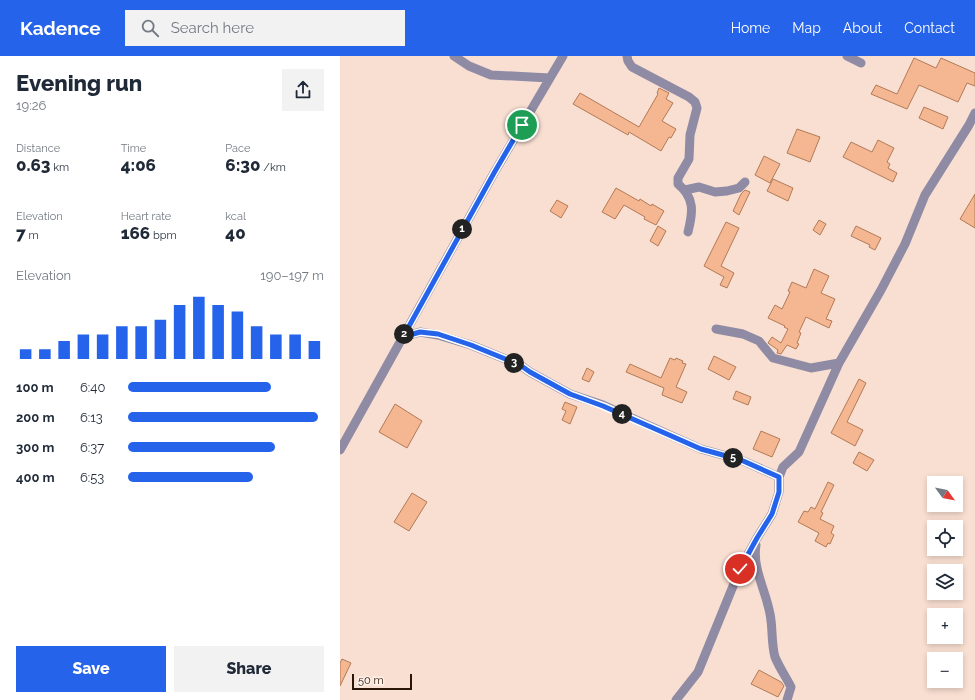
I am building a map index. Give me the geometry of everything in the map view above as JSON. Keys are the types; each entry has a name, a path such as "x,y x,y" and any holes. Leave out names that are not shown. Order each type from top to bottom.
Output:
{"street":[{"path":"454,56 469,66 491,75 550,78"},
{"path":"340,450 494,173 563,56"},
{"path":"627,56 632,68 695,102 697,108 690,135 689,159 678,178 678,184 685,190 689,198 692,212 688,232"},
{"path":"847,56 861,63"},
{"path":"676,700 698,672 740,569 772,514 779,492 779,477 783,467 799,452 839,363 881,290 905,244 925,195 972,127 975,112"},
{"path":"685,190 699,187 715,192 727,191 739,188 745,182"},
{"path":"716,329 743,334 759,341 773,358 811,368 839,363"},
{"path":"403,337 420,332 438,334 471,345 520,365 570,394 603,406 701,449 741,460 779,477"},
{"path":"757,538 754,555 766,595 775,657 791,686 787,700"}],"building":[{"path":"914,58 936,68 941,58 975,73 975,86 967,83 958,102 919,85 907,109 871,94 876,85 897,94"},
{"path":"659,88 669,93 666,99 673,103 662,121 676,129 671,138 669,137 661,151 629,132 628,135 573,104 580,93 639,127 658,94"},
{"path":"924,107 948,117 943,129 919,118"},
{"path":"797,129 820,137 810,162 787,153"},
{"path":"878,140 894,148 887,162 890,164 888,168 897,173 893,182 843,157 851,142 872,152"},
{"path":"764,156 780,164 770,183 755,175"},
{"path":"773,179 793,188 788,201 767,191"},
{"path":"616,188 639,201 640,199 651,206 652,204 664,211 656,225 644,219 645,217 624,205 615,219 602,212"},
{"path":"745,190 750,192 739,215 733,211 741,194"},
{"path":"975,194 975,228 960,219"},
{"path":"557,200 568,206 561,218 550,211"},
{"path":"819,220 826,224 820,235 813,230"},
{"path":"726,222 739,228 721,266 734,273 727,288 720,285 724,277 704,266"},
{"path":"658,226 666,231 658,246 650,241"},
{"path":"856,226 881,238 875,250 869,247 870,245 851,236"},
{"path":"814,269 829,276 821,293 835,299 826,319 832,321 829,328 806,317 799,332 801,333 797,343 799,344 796,349 787,345 781,354 777,353 778,350 768,343 772,337 781,343 788,329 768,318 775,305 782,309 790,292 788,291 792,282 806,288"},
{"path":"714,356 736,367 729,380 708,369"},
{"path":"670,358 675,360 676,358 683,361 682,363 686,364 676,387 687,392 682,403 662,395 664,388 626,372 630,364 661,378"},
{"path":"587,368 594,372 589,382 582,379"},
{"path":"859,379 866,383 847,422 863,430 855,446 831,433"},
{"path":"736,391 751,397 748,405 733,399"},
{"path":"565,402 577,407 570,424 562,420 566,411 562,409"},
{"path":"395,404 422,421 407,448 379,432"},
{"path":"761,431 780,439 772,457 753,449"},
{"path":"859,452 874,460 867,471 853,463"},
{"path":"828,482 834,485 821,512 823,513 820,519 834,526 831,533 834,535 830,544 828,543 826,547 815,541 819,533 798,522 804,511 808,512 811,507 815,509"},
{"path":"412,493 427,502 409,531 394,522"},
{"path":"342,659 351,663 340,686 340,663"},
{"path":"759,670 781,682 784,686 778,697 751,684"}],"route":[{"path":"522,125 403,337 420,332 438,334 471,345 520,365 570,394 603,406 701,449 741,460 779,477 779,492 772,514 740,569"}]}
